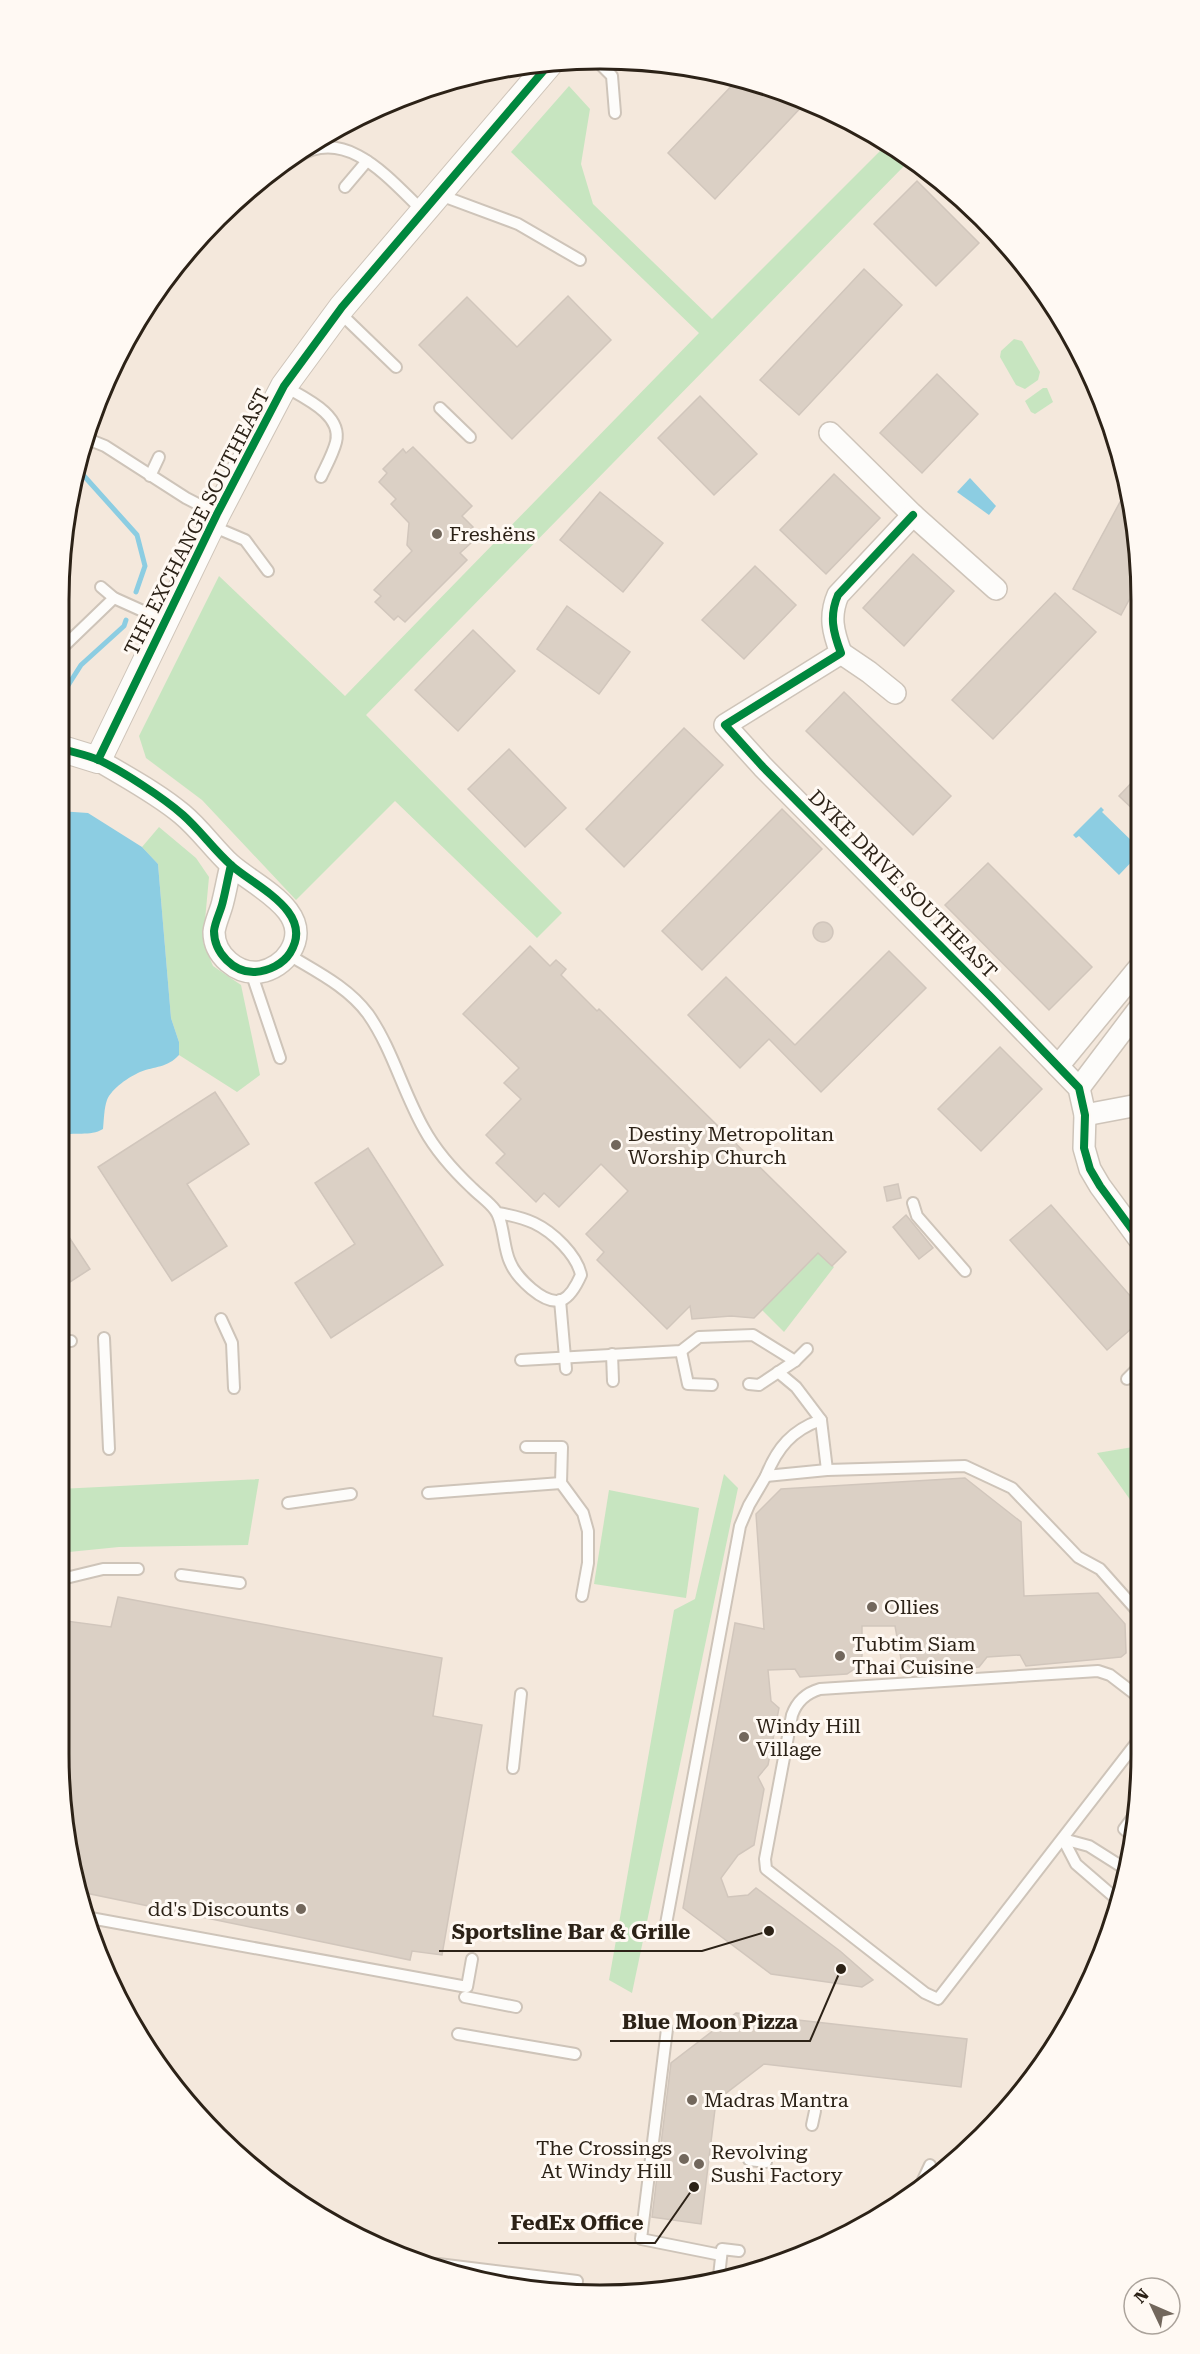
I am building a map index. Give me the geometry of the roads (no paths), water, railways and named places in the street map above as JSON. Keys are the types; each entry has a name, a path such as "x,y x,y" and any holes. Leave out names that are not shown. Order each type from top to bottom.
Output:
{"street":[{"name":"THE EXCHANGE SOUTHEAST","path":"98,760 214,520 284,386 339,311 542,73"},
{"path":"830,433 913,515 996,589"},
{"path":"895,693 841,653 832,630 833,608 838,595 913,515"},
{"name":"DYKE DRIVE SOUTHEAST","path":"841,653 725,724 763,767 1078,1088"},
{"path":"69,751 98,760 182,814 231,865 252,879 291,914 296,930 294,944 289,955 269,970 251,972 233,966 222,955 216,943 214,930 231,865"},
{"path":"1058,1066 1131,977"},
{"path":"1131,1020 1099,1064 1078,1088 1085,1115 1084,1148 1090,1169 1131,1228"},
{"path":"1085,1115 1131,1105"}],"lane":[{"path":"605,69 612,76 615,113"},
{"path":"322,148 337,147 375,165 431,203 518,224 580,260"},
{"path":"345,187 367,161"},
{"path":"339,311 396,367"},
{"path":"284,386 324,411 335,427 336,442 321,477"},
{"path":"440,408 470,437"},
{"path":"93,441 105,446 245,540 268,571"},
{"path":"150,476 159,457"},
{"path":"101,587 114,598 165,621"},
{"path":"69,641 114,598"},
{"path":"289,955 334,982 358,1002 378,1029 424,1131 457,1172 498,1213 534,1223 549,1232 578,1263 581,1275 578,1284 560,1300 539,1294 513,1269 505,1251 498,1213"},
{"path":"251,972 280,1058"},
{"path":"913,1203 916,1216 964,1272"},
{"path":"560,1300 566,1369"},
{"path":"222,1319 232,1343 234,1388"},
{"path":"521,1360 681,1351 699,1337 753,1335 795,1361"},
{"path":"104,1338 109,1449"},
{"path":"749,1384 759,1385 795,1361 807,1349"},
{"path":"681,1351 688,1384 712,1385"},
{"path":"612,1354 613,1381"},
{"path":"778,1372 796,1387 821,1420 827,1470"},
{"path":"1127,1379 1131,1375"},
{"path":"666,1923 740,1526 774,1456 803,1426 821,1420"},
{"path":"526,1448 562,1447 561,1483 583,1513 588,1531 588,1563 582,1596"},
{"path":"766,1476 827,1470 965,1466 1012,1488 1078,1557 1100,1569 1131,1604"},
{"path":"428,1493 561,1483"},
{"path":"288,1503 351,1494"},
{"path":"69,1577 102,1569 138,1569"},
{"path":"181,1575 240,1583"},
{"path":"1131,1691 1110,1675 1098,1671 820,1689 811,1692 798,1703 792,1715 765,1864 771,1874 925,1993 938,1999 1131,1750"},
{"path":"513,1768 521,1694"},
{"path":"1063,1839 1089,1846 1119,1864"},
{"path":"1063,1839 1076,1864 1112,1895"},
{"path":"95,1919 467,1987 472,1959"},
{"path":"465,1997 516,2007"},
{"path":"667,2029 641,2240 721,2256"},
{"path":"458,2034 575,2054"},
{"path":"812,2126 815,2111"},
{"path":"749,2160 766,2162"},
{"path":"927,2172 930,2165"},
{"path":"719,2271 722,2249 739,2251"},
{"path":"463,2267 577,2281 577,2284"}],"water":[{"path":"970,478 996,506 989,515 957,492"},
{"path":"1101,807 1104,810 1102,812 1131,840 1131,862 1119,875 1079,836 1076,838 1073,835"},
{"path":"69,812 88,813 142,847 158,864 171,1018 179,1042 179,1055 174,1059 165,1065 136,1074 117,1087 109,1096 103,1129 93,1133 70,1134"}],"waterway":[{"path":"84,476 137,535 145,566 136,592"},
{"path":"69,684 81,665 124,626 126,620"}],"place":[{"name":"Freshëns","path":"437,534"},
{"name":"Destiny Metropolitan Worship Church","path":"616,1145"},
{"name":"Ollies","path":"872,1607"},
{"name":"Tubtim Siam Thai Cuisine","path":"840,1656"},
{"name":"Windy Hill Village","path":"744,1737"},
{"name":"dd's Discounts","path":"301,1909"},
{"name":"Sportsline Bar & Grille","path":"769,1931"},
{"name":"Blue Moon Pizza","path":"841,1969"},
{"name":"Madras Mantra","path":"692,2100"},
{"name":"The Crossings At Windy Hill","path":"684,2159"},
{"name":"Revolving Sushi Factory","path":"699,2164"},
{"name":"FedEx Office","path":"694,2187"}]}
